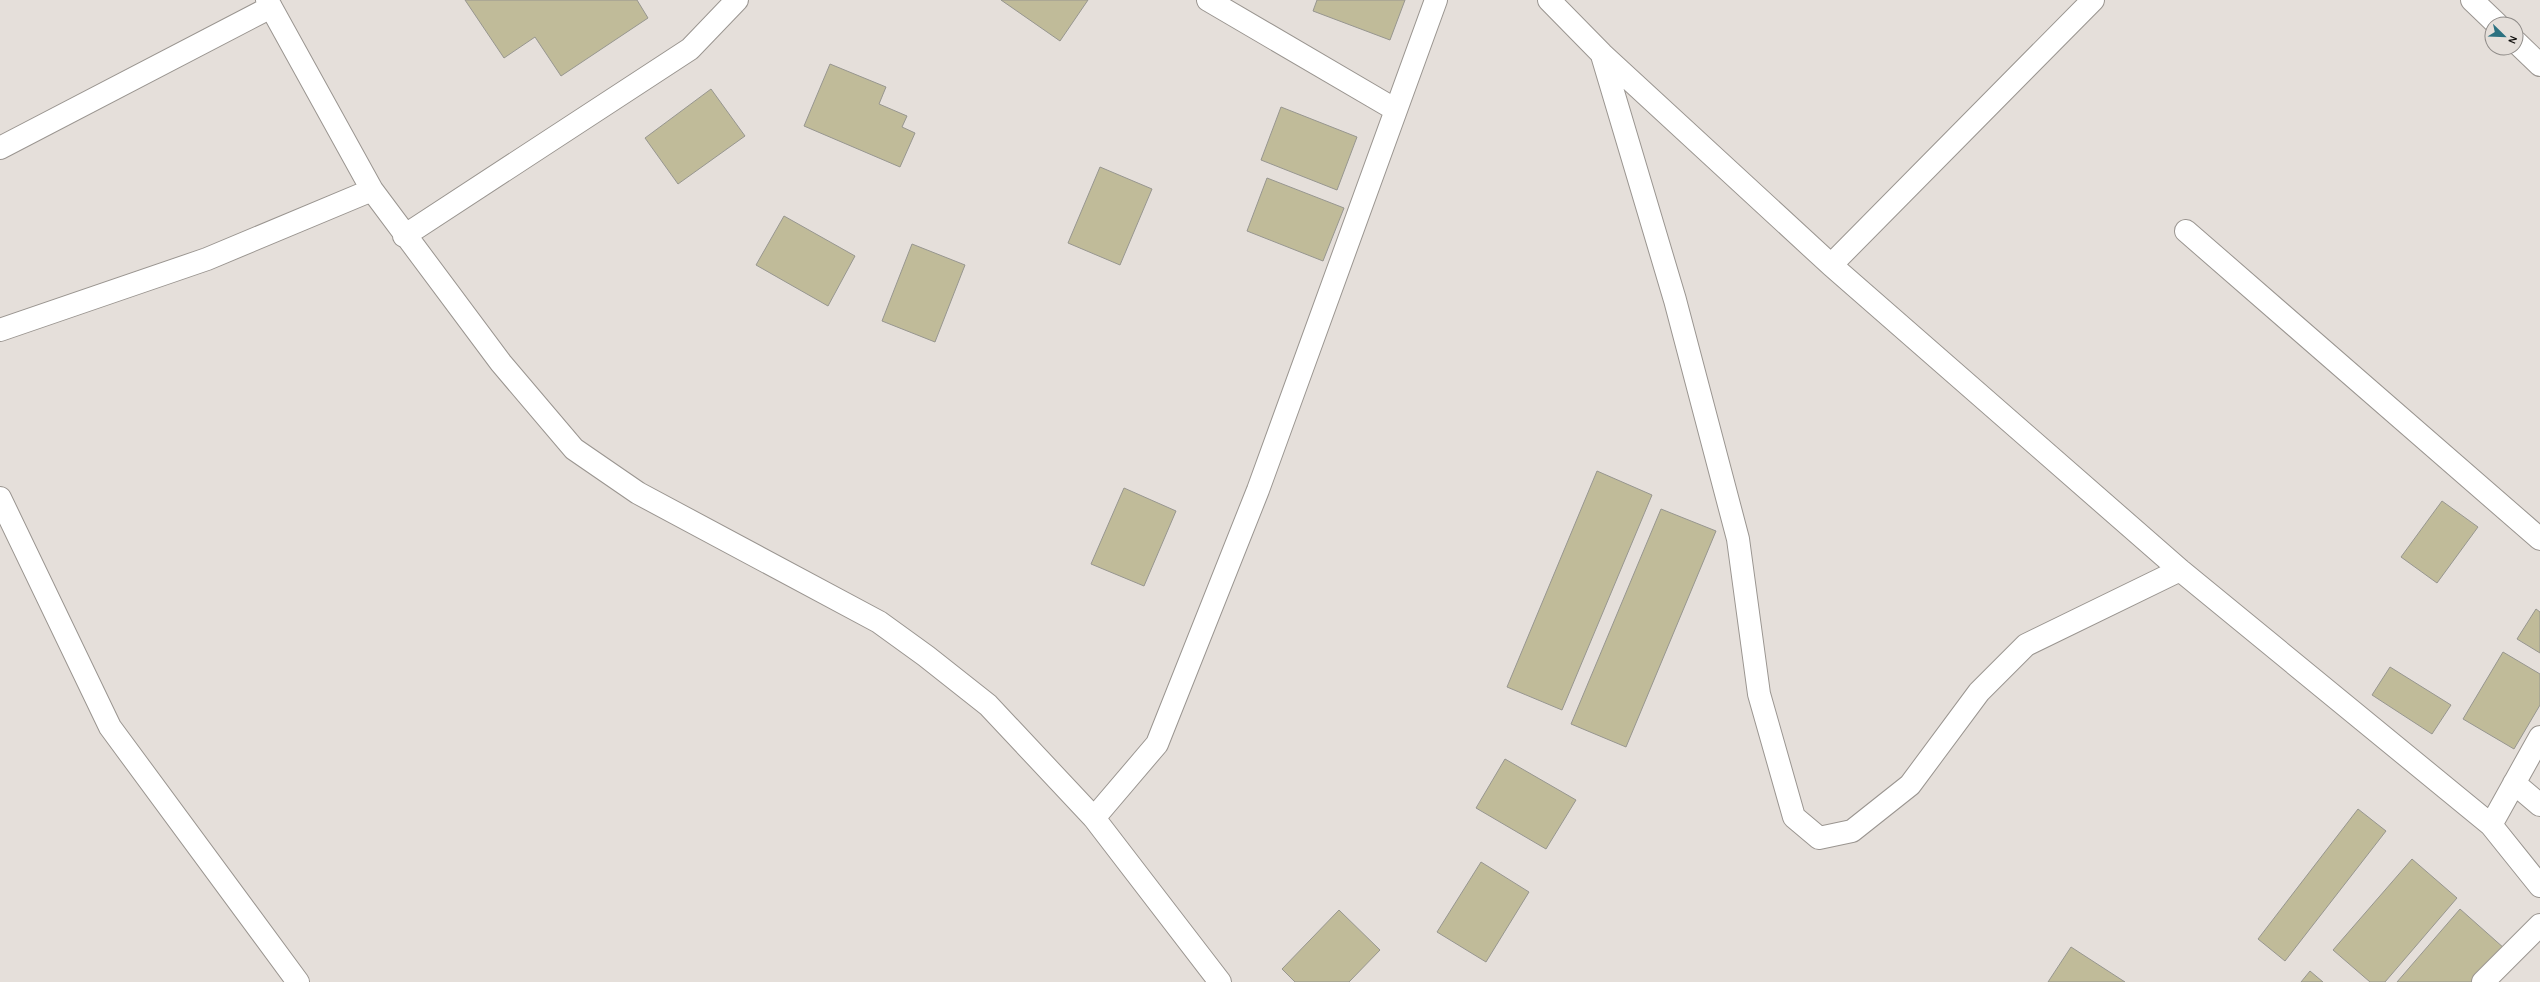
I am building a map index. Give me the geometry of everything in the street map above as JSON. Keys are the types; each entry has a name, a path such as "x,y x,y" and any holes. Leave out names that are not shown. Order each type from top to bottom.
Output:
{"street":[{"path":"404,236 690,50 737,0"},
{"path":"1208,0 1396,110"},
{"path":"1094,818 1157,744 1258,490 1436,0"},
{"path":"1549,0 1602,54 1831,265 2180,570 2491,825 2540,886"},
{"path":"1831,265 2093,0"},
{"path":"2472,0 2489,16"},
{"path":"0,148 269,4 372,190 404,236 501,363 574,449 638,494 879,622 926,656 988,705 1094,818 1220,982"},
{"path":"2524,50 2540,65"},
{"path":"1602,54 1675,300 1738,540 1759,694 1794,817 1818,838 1852,831 1910,785 1979,692 2026,646 2180,570"},
{"path":"0,330 207,259 372,190"},
{"path":"2186,230 2540,539"},
{"path":"0,498 110,727 298,982"},
{"path":"2491,825 2540,736"},
{"path":"2514,783 2540,805"},
{"path":"2484,982 2540,925"}],"building":[{"path":"465,0 637,0 648,18 561,76 535,37 504,58"},
{"path":"1001,0 1088,0 1060,41"},
{"path":"1317,0 1405,0 1390,40 1313,11"},
{"path":"830,64 886,87 879,104 907,116 902,127 915,133 900,167 804,126"},
{"path":"711,89 745,136 678,184 645,138"},
{"path":"1281,107 1357,137 1337,190 1261,160"},
{"path":"1100,167 1152,189 1120,265 1068,243"},
{"path":"1267,178 1344,208 1323,261 1247,231"},
{"path":"784,216 855,256 828,306 756,265"},
{"path":"912,244 965,265 935,342 882,321"},
{"path":"1597,471 1652,495 1562,710 1507,687"},
{"path":"1124,488 1176,511 1144,586 1091,564"},
{"path":"2442,501 2478,527 2437,583 2401,557"},
{"path":"1661,509 1716,531 1626,747 1571,724"},
{"path":"2536,609 2540,612 2540,653 2517,639"},
{"path":"2503,652 2540,674 2540,705 2514,749 2463,719"},
{"path":"2390,667 2451,705 2432,734 2372,695"},
{"path":"1505,759 1576,800 1546,849 1476,808"},
{"path":"2358,809 2386,831 2285,961 2258,939"},
{"path":"2412,859 2457,898 2385,982 2370,982 2333,950"},
{"path":"1481,862 1529,892 1486,962 1437,932"},
{"path":"2460,909 2505,949 2476,982 2397,982"},
{"path":"1339,910 1380,950 1349,982 1295,982 1282,969"},
{"path":"2071,947 2125,982 2048,982"},
{"path":"2310,971 2323,982 2301,982"}]}
